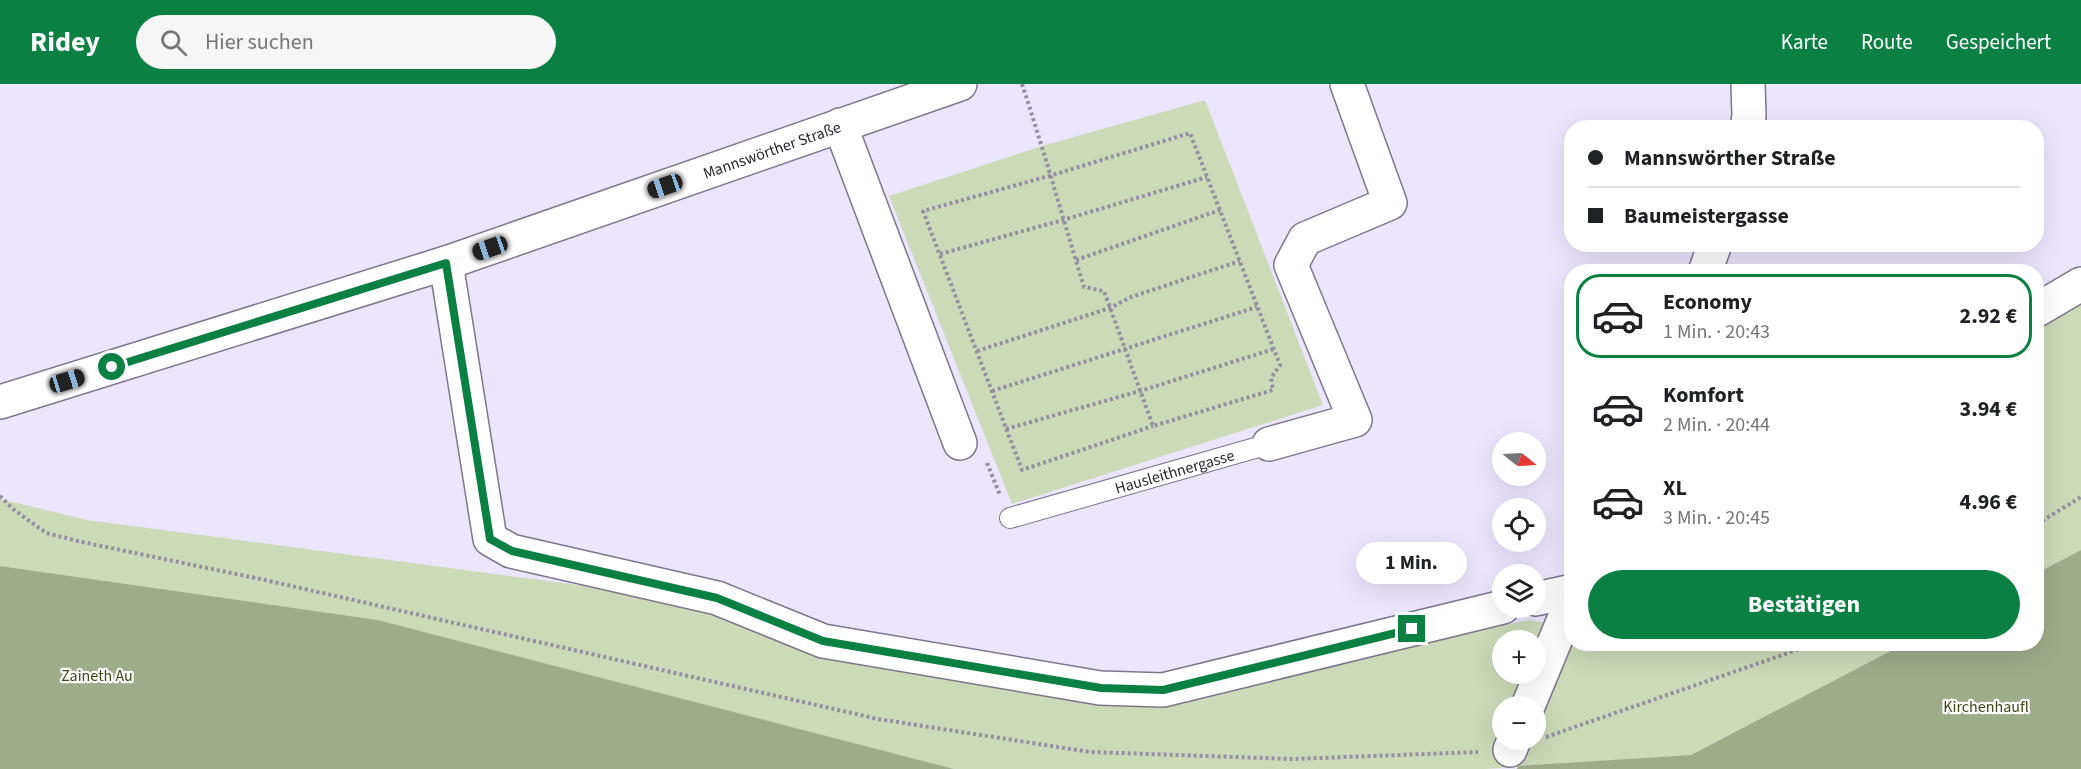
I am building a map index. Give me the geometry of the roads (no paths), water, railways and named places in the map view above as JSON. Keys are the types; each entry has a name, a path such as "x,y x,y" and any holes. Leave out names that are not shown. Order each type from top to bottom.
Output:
{"street":[{"name":"Mannswörther Straße","path":"0,402 446,263 960,84"},
{"name":"Hausleithnergasse","path":"1269,444 1355,420 1291,265 1305,239 1390,203 1347,84"},
{"path":"1748,84 1748,120"},
{"path":"840,125 960,443"},
{"path":"446,263 490,539 512,551 717,598 823,641 1101,688 1163,690 1492,610"},
{"path":"2044,306 2081,284"},
{"path":"1546,597 1564,593"},
{"path":"1532,696 1564,619"}],"lane":[{"name":"Hausleithnergasse","path":"1010,518 1269,444"}],"park label":[{"name":"Zaineth Au","path":"97,675"},
{"name":"Kirchenhaufl","path":"1986,706"}]}
